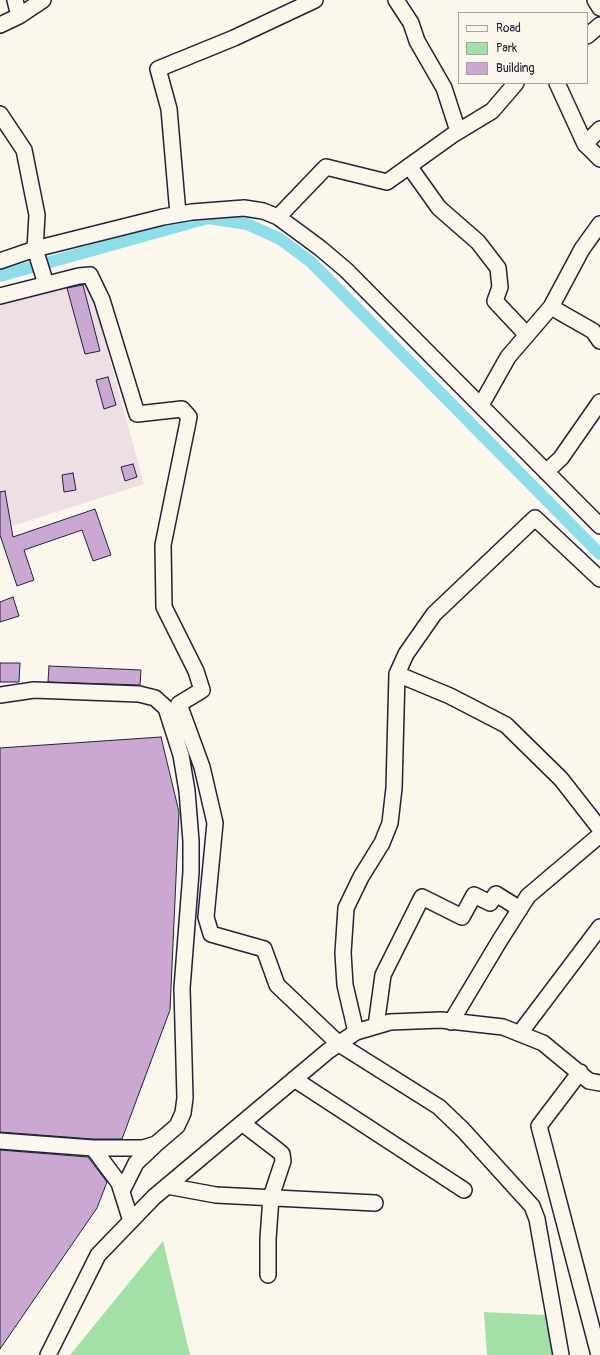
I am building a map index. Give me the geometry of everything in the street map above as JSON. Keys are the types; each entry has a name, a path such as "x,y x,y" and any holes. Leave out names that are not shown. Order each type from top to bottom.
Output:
{"street":[{"path":"14,0 18,16"},
{"path":"0,25 18,16 43,0"},
{"path":"178,214 169,109 158,69 234,38 314,0"},
{"path":"396,0 410,23 417,41 444,88 458,131"},
{"path":"595,0 600,8"},
{"path":"588,35 600,25"},
{"path":"278,217 326,167 387,182 458,131 492,112 515,84"},
{"path":"557,84 586,144 600,159"},
{"path":"0,114 24,150 37,215 37,255 44,281"},
{"path":"586,144 600,129"},
{"path":"410,166 439,208 478,242 498,268 500,287 495,301 527,335"},
{"path":"0,261 37,255 178,214 227,208 244,208 278,217 320,248 346,270 600,526"},
{"path":"481,405 508,357 551,307 582,249 600,224"},
{"path":"0,296 44,281 90,275 102,300 137,414 182,409 189,417 163,544 164,607 196,671 202,690 179,704 202,767 215,823 206,917 211,934 223,939 264,948 277,985 339,1044 439,1107 463,1130 532,1206 537,1219 561,1355"},
{"path":"551,307 593,331 600,341"},
{"path":"546,472 561,458 600,402"},
{"path":"356,1032 345,985 343,953 346,908 361,877 382,844 390,823 394,788 397,674 406,654 434,614 535,518 600,579"},
{"path":"397,674 450,696 506,725 561,779 600,829"},
{"path":"0,695 34,690 139,694 155,698 166,708 181,755 187,791 191,841 191,872 182,988 185,1098 183,1113 177,1126 136,1163 122,1191"},
{"path":"451,1022 528,896 600,835"},
{"path":"376,1026 383,975 422,897 462,917 474,895 490,903 496,894 520,909"},
{"path":"520,1033 600,927"},
{"path":"48,1355 98,1255 167,1186 294,1079 356,1032 390,1022 441,1020 503,1027 544,1043 589,1080 600,1083"},
{"path":"580,1072 539,1126 599,1355"},
{"path":"294,1079 464,1190"},
{"path":"242,1123 282,1154 283,1161 271,1197 268,1239 268,1275"},
{"path":"0,1141 93,1148 143,1148 156,1144"},
{"path":"93,1148 119,1183 131,1221"},
{"path":"167,1186 216,1196 271,1197 375,1203"}],"shaded area":[{"path":"87,276 144,484 0,530 0,305"}],"green space":[{"path":"163,1241 190,1355 70,1355"},
{"path":"484,1312 546,1315 554,1355 487,1355"}],"building":[{"path":"83,285 100,351 85,354 67,288"},
{"path":"108,377 116,405 104,409 96,380"},
{"path":"133,464 137,477 125,481 121,467"},
{"path":"73,473 76,490 64,492 62,475"},
{"path":"5,491 13,537 95,509 111,555 93,561 82,530 24,550 34,580 17,586 0,535 0,492"},
{"path":"13,597 19,616 0,622 0,602"},
{"path":"0,663 20,663 19,682 0,682"},
{"path":"49,666 141,670 140,685 48,682"},
{"path":"161,737 179,812 170,1010 122,1139 93,1139 0,1132 0,748"},
{"path":"0,1150 88,1157 107,1182 97,1208 0,1349"}],"waterway":[{"path":"0,276 208,218 247,224 280,239 311,262 600,554"}]}
